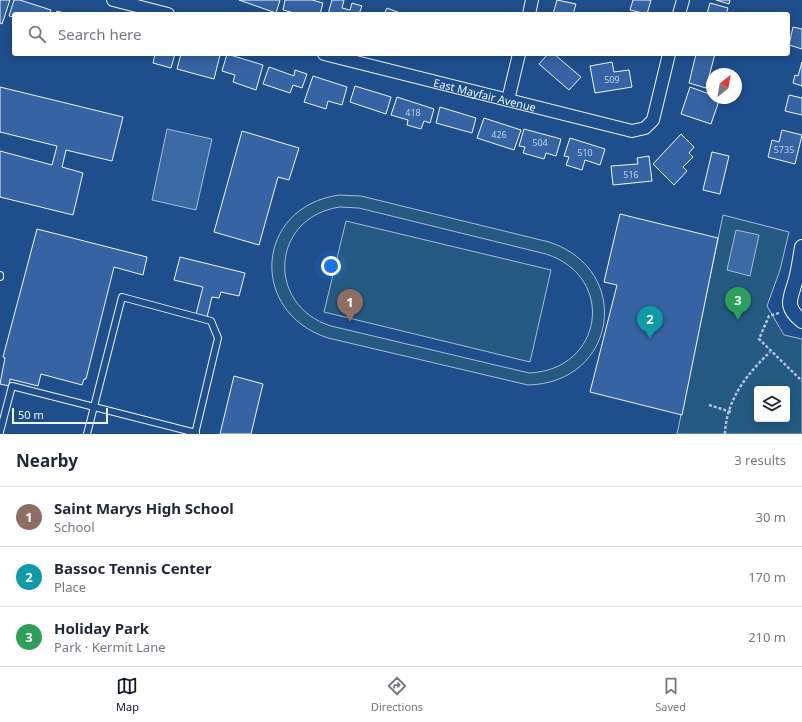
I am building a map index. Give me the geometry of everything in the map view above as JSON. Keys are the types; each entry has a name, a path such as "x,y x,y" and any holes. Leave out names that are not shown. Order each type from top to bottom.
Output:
{"street":[{"path":"113,0 160,12"},
{"path":"529,12 532,0"},
{"path":"680,12 683,0"},
{"name":"East Mayfair Avenue","path":"332,56 632,131 645,128 653,120 669,56"},
{"path":"508,100 519,56"},
{"path":"797,315 789,299 796,280 802,248"}],"lane":[{"path":"0,432 12,386 94,407 196,433 218,338 211,321 122,297 94,407 87,434"}],"path":[{"path":"797,315 769,316 758,339 802,381"},
{"path":"726,434 730,412 742,383 770,352"},
{"path":"709,405 730,412"}],"shaded area":[{"path":"167,129 212,139 196,210 152,200"},
{"path":"339,195 361,196 549,242 576,256 594,276 603,299 604,323 596,346 581,366 558,379 528,385 328,338 302,325 284,306 274,284 272,261 278,239 291,219 311,204","holes":["340,207 359,208 546,254 569,266 584,282 591,301 592,321 586,340 573,356 554,368 529,373 331,326 310,315 295,300 287,282 285,262 289,244 300,227 317,214"]},
{"path":"723,215 789,232 780,270 767,306 784,335 802,339 802,434 677,434"},
{"path":"346,221 551,270 530,362 324,312"},
{"path":"736,230 759,235 750,276 727,270"}],"building":[{"path":"0,0 10,0 2,24 0,23"},
{"path":"14,0 20,0 51,10 50,12 12,12 12,17 9,16"},
{"path":"239,0 280,0 276,12"},
{"path":"285,0 312,0 323,3 321,12 290,12 283,10"},
{"path":"332,0 344,0 342,8 350,10 352,3 362,6 360,12 329,12"},
{"path":"557,0 576,4 574,12 554,12"},
{"path":"633,0 651,0 648,12 630,10"},
{"path":"716,0 730,0 729,4"},
{"path":"710,3 728,8 727,12 708,12"},
{"path":"387,8 397,12 385,12"},
{"path":"793,27 802,29 802,49 790,45"},
{"path":"155,56 174,56 171,68 153,63"},
{"path":"180,56 220,56 214,79 177,69"},
{"path":"226,56 234,56 263,65 256,90 233,82 235,75 222,71"},
{"path":"546,56 556,56 581,77 569,90 539,64"},
{"path":"696,56 714,56 711,68 706,68 706,88 689,83"},
{"path":"612,62 614,72 629,70 632,87 595,93 590,66"},
{"path":"802,62 802,86 793,83 795,75 798,76"},
{"path":"269,67 294,76 295,70 307,74 302,88 293,85 290,93 263,84"},
{"path":"313,76 347,87 342,105 328,101 326,109 304,102"},
{"path":"355,86 391,97 386,114 350,102"},
{"path":"0,87 123,117 112,161 66,150 62,167 83,173 73,215 0,197 0,151 52,165 57,146 0,132"},
{"path":"690,87 706,93 706,104 718,104 711,124 681,114"},
{"path":"789,95 802,98 802,115 785,111"},
{"path":"397,97 434,109 430,123 424,121 421,129 407,125 408,120 391,115"},
{"path":"440,107 476,118 472,133 436,123"},
{"path":"484,118 521,130 514,150 477,138"},
{"path":"524,129 561,139 556,156 546,153 544,159 523,153 525,147 519,146"},
{"path":"782,130 802,135 795,164 768,157 772,140 779,142"},
{"path":"242,131 299,148 289,180 278,177 259,245 214,232"},
{"path":"681,134 694,147 689,153 693,157 683,167 687,171 674,185 653,164"},
{"path":"570,138 605,149 600,165 585,160 582,170 566,165 569,157 564,156"},
{"path":"712,152 729,156 720,194 703,190"},
{"path":"649,156 652,181 613,185 611,166 638,164 637,158"},
{"path":"620,214 718,238 682,415 590,392 617,285 604,282"},
{"path":"37,229 147,257 143,275 114,267 86,379 84,379 82,385 41,374 38,386 10,379 9,386 0,384 5,358 3,357"},
{"path":"180,257 245,273 239,296 221,292 219,298 212,297 207,317 196,314 203,287 174,280"},
{"path":"234,376 263,384 251,434 220,434"}],"place":[{"name":"Holiday Park","path":"738,320"},
{"name":"Saint Marys High School","path":"350,322"},
{"name":"Bassoc Tennis Center","path":"650,339"}]}
